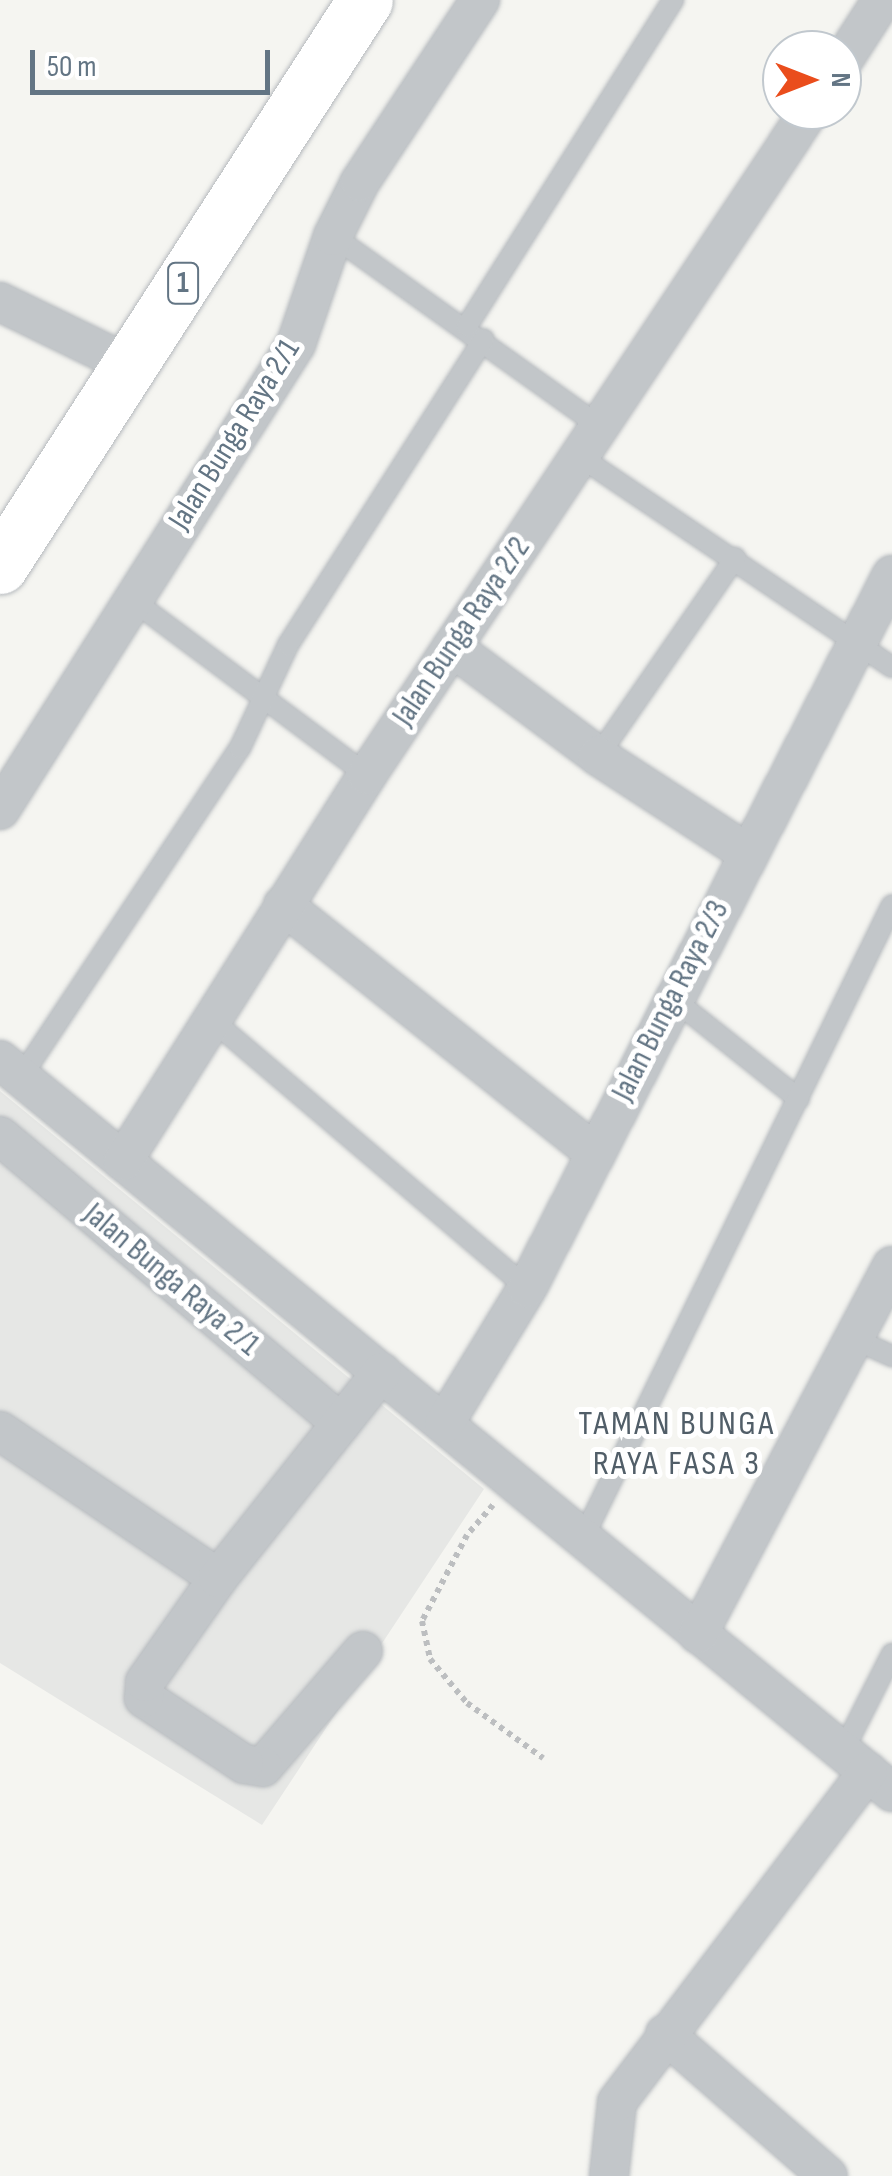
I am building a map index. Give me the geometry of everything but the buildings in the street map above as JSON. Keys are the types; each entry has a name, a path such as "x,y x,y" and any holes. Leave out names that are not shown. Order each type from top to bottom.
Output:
{"main road":[{"name":"1","path":"0,566 365,0"}],"street":[{"name":"Jalan Bunga Raya 2/1","path":"0,810 130,599 296,344 333,236 360,182 480,0"},
{"path":"862,36 884,7"},
{"name":"Jalan Bunga Raya 2/2","path":"123,1160 367,775 797,130"},
{"path":"0,302 130,366"},
{"name":"Jalan Bunga Raya 2/3","path":"444,1424 527,1288 855,638 892,575"},
{"path":"452,647 598,756 746,852"},
{"path":"283,905 595,1153"},
{"path":"10,1068 868,1771 617,2102 609,2176"},
{"name":"Jalan Bunga Raya 2/1","path":"0,1136 341,1423"},
{"path":"698,1634 892,1266"},
{"path":"362,1651 271,1764 244,1764 144,1698 145,1682 218,1578 382,1372"},
{"path":"0,1431 218,1578"},
{"path":"665,2034 828,2176"}],"lane":[{"path":"10,1068 240,748 288,644 673,0"},
{"path":"333,236 475,332 590,442 734,558 892,666"},
{"path":"598,756 734,558"},
{"path":"130,599 367,775"},
{"path":"583,1538 892,905"},
{"path":"672,998 799,1099"},
{"path":"211,1019 527,1288"},
{"path":"854,1339 892,1356"},
{"path":"868,1771 892,1654"}],"path":[{"path":"513,1481 467,1535 422,1621 430,1659 466,1703 544,1758"}],"shaded area":[{"path":"0,1091 484,1489 262,1825 0,1663"}],"district":[{"name":"TAMAN BUNGA RAYA FASA 3","path":"677,1444"}]}
